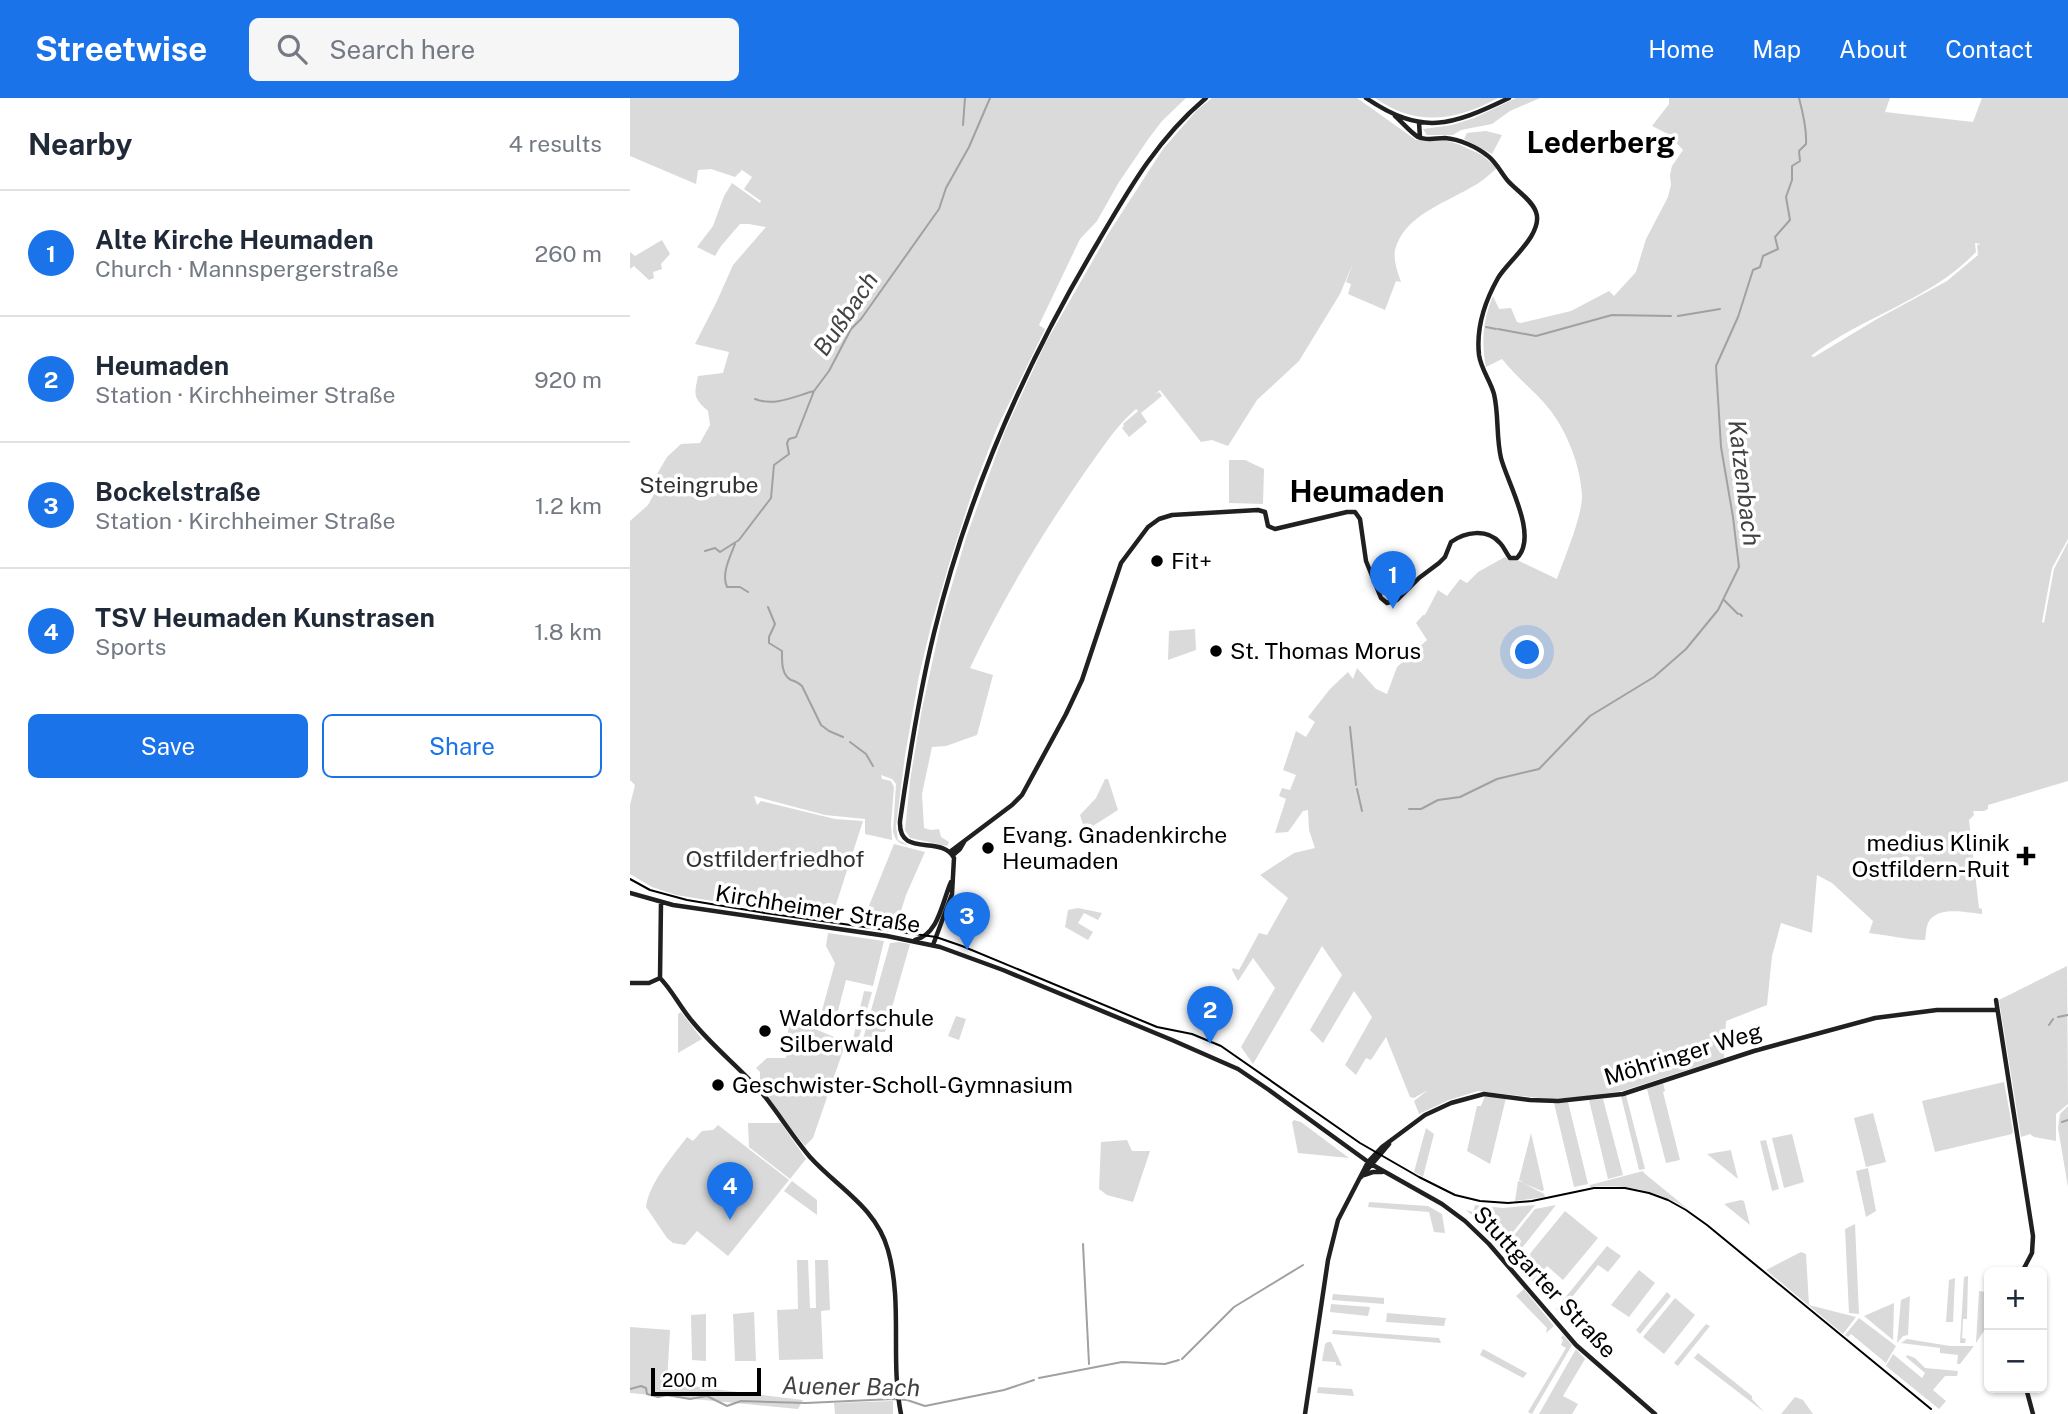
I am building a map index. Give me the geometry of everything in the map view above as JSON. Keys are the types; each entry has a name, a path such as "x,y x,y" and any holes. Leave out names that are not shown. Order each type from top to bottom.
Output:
{"street":[{"path":"952,853 907,840 900,831 900,821 925,669 963,531 1012,406 1065,299 1146,163 1172,129 1206,98"},
{"path":"952,853 1012,805 1028,785 1084,675 1118,570 1127,553 1148,527 1159,519 1172,515 1258,510 1266,514 1269,527 1275,529 1355,512 1360,519 1368,568 1381,598 1387,603 1402,596 1445,557 1451,542 1467,534 1482,533 1496,539 1510,558 1517,558 1521,553 1522,519 1517,497 1501,459 1494,394 1480,362 1479,331 1483,311 1494,285 1504,268 1533,233 1537,226 1537,215 1534,207 1508,181 1491,158 1450,139 1420,137 1395,116 1366,98"},
{"path":"1395,116 1417,122 1454,121 1474,115 1509,98"},
{"path":"1417,122 1420,137"},
{"path":"1414,134 1417,122"},
{"path":"931,945 932,929 951,882 955,861 952,853"},
{"path":"931,945 952,894 951,882"},
{"name":"Kirchheimer Straße","path":"630,893 673,905 914,940 1003,970 1238,1069 1370,1163"},
{"path":"661,902 660,978 702,1032 770,1103 810,1157 871,1215 881,1233 893,1277 898,1399 901,1414"},
{"path":"662,921 666,910 673,905"},
{"path":"914,940 924,937 932,929"},
{"path":"630,984 649,983 660,978"},
{"path":"1996,1000 2033,1236 2031,1254 2024,1267"},
{"name":"Möhringer Weg","path":"1370,1163 1382,1147 1410,1125 1433,1111 1474,1096 1495,1094 1551,1101 1610,1096 1640,1089 1763,1048 1867,1020 1937,1010 1997,1010"},
{"name":"Möhringer Weg","path":"1370,1163 1389,1143"},
{"path":"1383,1152 1380,1162 1385,1172"},
{"path":"1306,1414 1332,1241 1340,1215 1362,1170 1370,1163"},
{"name":"Stuttgarter Straße","path":"1370,1163 1442,1204 1471,1226 1499,1254 1576,1345 1655,1414"},
{"path":"1360,1177 1375,1171 1385,1172"},
{"path":"2027,1393 2033,1414"}],"green space":[{"path":"630,98 1186,98 1149,138 1097,221 1080,239 1039,325 1045,329 997,428 973,490 932,622 919,676 896,826 898,840 908,845 897,841 893,831 896,784 892,779 881,775 882,779 891,781 894,787 892,840 865,834 865,819 825,815 754,796 757,805 761,801 835,819 863,821 831,920 676,895 652,887 630,874 630,805 635,785 630,780 630,521 648,505 658,487 657,474 667,457 681,444 700,443 710,425 708,411 696,396 698,376 723,373 729,352 695,344 733,265 766,227 740,224 715,256 697,247 713,226 732,183 760,203 761,201 744,189 752,177 742,170 735,177 711,169 698,170 696,184 630,156"},
{"path":"1212,98 1357,98 1416,140 1458,144 1482,155 1497,168 1477,184 1426,212 1407,228 1395,250 1401,282 1396,281 1385,310 1348,294 1351,284 1346,282 1353,263 1340,294 1299,361 1257,400 1228,446 1212,440 1201,442 1160,390 1155,394 1159,392 1162,396 1141,413 1147,422 1129,437 1122,428 1123,424 1138,411 1136,409 1121,423 1038,543 995,617 970,668 993,675 977,735 946,746 932,747 922,794 924,828 939,829 941,837 949,842 947,846 910,838 905,830 910,781 942,618 967,535 1005,431 1045,344 1108,234 1163,149 1197,110"},
{"path":"1375,98 1498,98 1467,112 1436,118 1406,113"},
{"path":"1516,98 1540,98 1510,111 1492,124 1461,130 1453,135 1427,135 1423,129 1452,125 1474,118"},
{"path":"1669,98 1890,98 1885,112 1973,122 1982,98 2068,98 2068,539 2052,568 2042,622 2044,623 2054,569 2068,542 2068,781 1988,805 1988,809 1984,811 1973,811 1974,815 1969,820 1979,908 1982,909 1982,914 1953,911 1938,914 1928,923 1925,940 1869,933 1873,921 1832,883 1817,875 1812,933 1781,923 1772,956 1767,1005 1726,1021 1724,1058 1622,1091 1549,1099 1478,1091 1449,1100 1419,1114 1414,1101 1428,1090 1414,1098 1410,1097 1386,1037 1371,1060 1366,1058 1356,1075 1345,1065 1372,1017 1354,991 1323,1043 1310,1030 1342,975 1322,946 1253,1064 1241,1047 1275,988 1253,958 1238,981 1232,970 1239,970 1259,933 1267,935 1288,898 1260,875 1294,853 1315,848 1309,830 1308,810 1303,811 1288,832 1275,833 1286,799 1279,796 1282,788 1290,790 1296,775 1283,770 1296,731 1306,737 1315,722 1308,717 1330,689 1348,672 1353,679 1357,668 1376,689 1387,694 1397,667 1427,640 1416,623 1425,615 1438,590 1447,596 1460,579 1467,583 1478,572 1505,557 1557,579 1581,505 1581,485 1576,463 1562,429 1539,397 1502,359 1486,367 1483,340 1485,322 1493,296 1499,309 1511,308 1517,322 1521,323 1571,311 1609,291 1614,296 1636,272 1646,239 1668,197 1672,166 1683,150 1668,134 1652,126 1669,104","holes":["1975,243 1981,244 1977,245 1978,255 1947,281 1814,357 1811,356 1831,342 1938,283 1976,252"]},
{"path":"1486,131 1502,135 1492,154 1464,139 1467,133"},
{"path":"662,240 670,254 661,264 662,269 653,272 654,278 649,280 634,266 630,269 630,252 635,256"},
{"path":"1229,460 1245,460 1264,469 1263,504 1229,503"},
{"path":"1195,629 1196,650 1168,660 1169,631"},
{"path":"1105,779 1108,779 1118,810 1085,831 1080,815 1096,798"},
{"path":"894,844 925,852 906,895 896,927 862,923"},
{"path":"1078,908 1102,913 1098,920 1084,913 1078,923 1093,932 1088,940 1065,927 1068,910"},
{"path":"828,933 884,941 873,986 846,980 833,1030 818,1025 835,963 826,946"},
{"path":"890,943 910,944 885,1032 878,1032 874,1044 864,1043"},
{"path":"2067,966 2068,1104 2056,1114 2056,1141 2030,1134 2021,1137 1999,1000"},
{"path":"864,991 872,992 858,1041 853,1039"},
{"path":"681,1012 702,1039 678,1053 678,1014"},
{"path":"956,1016 966,1019 959,1040 948,1036"},
{"path":"789,1018 846,1042 813,1138 805,1146 760,1090 760,1072 756,1068 767,1058 786,1058"},
{"path":"2004,1082 2012,1134 1935,1152 1922,1101"},
{"path":"1663,1083 1680,1160 1666,1163 1647,1089"},
{"path":"1626,1095 1645,1169 1639,1170 1621,1096"},
{"path":"1485,1096 1506,1098 1490,1164 1467,1151 1477,1106 1481,1106"},
{"path":"1603,1099 1623,1175 1608,1179 1589,1100"},
{"path":"1568,1102 1588,1184 1574,1187 1554,1103"},
{"path":"2068,1106 2068,1187 2058,1128 2060,1114"},
{"path":"1873,1113 1886,1162 1866,1167 1854,1118"},
{"path":"1292,1122 1301,1122 1349,1158 1298,1153"},
{"path":"748,1123 781,1123 806,1159 790,1179 749,1147"},
{"path":"718,1125 789,1180 728,1256 697,1231 685,1245 673,1243 646,1207 657,1179 687,1137 693,1141 702,1131 713,1130"},
{"path":"1426,1128 1434,1134 1423,1177 1414,1172"},
{"path":"1531,1133 1544,1190 1523,1183 1545,1197 1515,1201 1518,1181 1523,1182 1519,1180"},
{"path":"1792,1134 1804,1182 1784,1188 1772,1138"},
{"path":"1127,1140 1132,1151 1150,1151 1133,1202 1107,1195 1099,1189 1101,1142"},
{"path":"1766,1140 1779,1189 1772,1191 1760,1141"},
{"path":"1731,1151 1738,1179 1707,1154"},
{"path":"1868,1168 1876,1211 1866,1217 1856,1171"},
{"path":"1643,1171 1688,1209 1665,1197 1640,1190 1616,1186 1590,1187"},
{"path":"792,1181 817,1200 817,1215 784,1191"},
{"path":"1744,1201 1750,1225 1724,1204"},
{"path":"1369,1202 1428,1206 1442,1214 1445,1233 1434,1232 1429,1212 1368,1207"},
{"path":"1475,1205 1503,1208 1535,1205 1504,1243 1466,1210 1473,1212"},
{"path":"1556,1205 1514,1258 1508,1243 1535,1209"},
{"path":"1565,1211 1598,1238 1563,1280 1547,1266 1533,1282 1520,1266"},
{"path":"1855,1224 1859,1314 1849,1313 1845,1229"},
{"path":"1607,1246 1621,1256 1608,1272 1598,1265 1559,1313 1556,1309"},
{"path":"1801,1252 1806,1254 1809,1305 1856,1317 1843,1334 1766,1270"},
{"path":"797,1260 808,1260 810,1308 816,1308 815,1260 828,1260 830,1310 821,1311 823,1359 779,1360 777,1310 798,1309"},
{"path":"1639,1270 1655,1283 1629,1317 1611,1305"},
{"path":"1968,1276 1967,1319 1963,1319 1962,1338 1966,1339 1965,1343 1960,1343 1964,1277"},
{"path":"1955,1278 1953,1322 1946,1322 1949,1280"},
{"path":"1524,1289 1554,1326 1546,1333 1547,1328 1516,1296"},
{"path":"1979,1291 1984,1292 1984,1331 1976,1343"},
{"path":"1667,1292 1671,1296 1640,1334 1636,1330"},
{"path":"1333,1294 1384,1298 1384,1304 1332,1300"},
{"path":"1910,1296 1908,1335 1903,1336 1897,1343 1901,1300"},
{"path":"1675,1298 1695,1315 1664,1354 1643,1337"},
{"path":"1894,1303 1893,1340 1864,1316"},
{"path":"1331,1304 1370,1307 1368,1316 1330,1312"},
{"path":"754,1312 756,1361 735,1361 733,1314"},
{"path":"1387,1313 1446,1318 1444,1326 1386,1322"},
{"path":"706,1314 706,1361 692,1360 691,1315"},
{"path":"1859,1318 1896,1346 1886,1363 1851,1334 1848,1337 1845,1335"},
{"path":"1706,1324 1710,1326 1678,1366 1674,1363"},
{"path":"630,1327 670,1330 667,1383 803,1400 798,1409 630,1393"},
{"path":"1333,1330 1439,1338 1441,1343 1332,1334"},
{"path":"1563,1335 1572,1345 1532,1414 1528,1412 1566,1348 1561,1345"},
{"path":"1907,1339 1950,1346 1974,1346 1960,1364 1957,1364 1958,1355 1940,1353 1940,1348 1901,1343"},
{"path":"1331,1342 1342,1366 1336,1365 1336,1362 1322,1361 1325,1344"},
{"path":"1483,1349 1527,1373 1523,1378 1480,1355"},
{"path":"1576,1349 1585,1359 1563,1396 1578,1404 1572,1414 1539,1414"},
{"path":"1698,1353 1752,1396 1764,1412 1694,1358"},
{"path":"1893,1354 1922,1378 1925,1373 1906,1357 1907,1355 1915,1358 1925,1368 1958,1371 1957,1376 1945,1376 1933,1390 1946,1401 1939,1409 1886,1366"},
{"path":"1318,1387 1352,1389 1354,1396 1317,1393"},
{"path":"1795,1397 1803,1400 1813,1414 1781,1414"},
{"path":"893,1401 893,1414 835,1414 834,1403"}],"waterway":[{"path":"963,125 965,98"},
{"name":"Bußbach","path":"705,551 715,548 720,552 739,540 771,498 774,465 789,454 787,443 789,439 796,437 814,391 829,371 851,329 861,319 939,209 946,188 969,147 990,98"},
{"name":"Katzenbach","path":"1409,809 1421,809 1438,800 1460,797 1497,779 1539,769 1590,716 1654,677 1686,649 1718,610 1739,567 1721,447 1716,366 1738,317 1753,270 1760,267 1763,256 1778,249 1775,237 1790,220 1786,197 1792,180 1792,166 1800,161 1799,151 1806,144 1799,98"},
{"path":"1678,316 1720,309"},
{"path":"1498,329 1536,336 1612,315 1671,316"},
{"path":"1486,327 1496,329"},
{"path":"755,399 770,402 814,391"},
{"name":"Bußbach","path":"735,544 727,566 725,582 727,587 740,587 748,592"},
{"path":"1724,600 1738,614"},
{"name":"Bußbach","path":"768,607 775,624 769,643 782,651 785,675 802,686 821,725 843,737"},
{"path":"1350,727 1356,785"},
{"name":"Bußbach","path":"850,742 866,754 873,766"},
{"path":"1357,789 1362,811"},
{"path":"2058,1017 2068,1015"},
{"path":"2049,1025 2053,1019"},
{"path":"2062,1122 2068,1120"},
{"path":"1083,1244 1089,1364"},
{"path":"1182,1359 1234,1307 1303,1265"},
{"path":"1039,1378 1122,1362 1165,1364 1179,1360"},
{"name":"Auener Bach","path":"630,1389 641,1386 646,1388 647,1394 658,1397 667,1395 690,1399 707,1396 727,1406 741,1401 806,1403 893,1399 925,1406 1004,1390 1034,1380"}],"tram line":[{"path":"630,879 650,890 687,900 936,937 1157,1027 1192,1034 1221,1046 1360,1143 1455,1195 1480,1201 1508,1203 1532,1201 1594,1188 1625,1188 1668,1200 1707,1225 1931,1409"}],"place":[{"name":"Fit+","path":"1157,561"},
{"name":"Alte Kirche Heumaden","path":"1393,609"},
{"name":"St. Thomas Morus","path":"1216,651"},
{"name":"Evang. Gnadenkirche Heumaden","path":"988,848"},
{"name":"medius Klinik Ostfildern-Ruit","path":"2026,856"},
{"name":"Bockelstraße","path":"967,950"},
{"name":"Waldorfschule Silberwald","path":"765,1031"},
{"name":"Heumaden","path":"1210,1044"},
{"name":"Geschwister-Scholl-Gymnasium","path":"718,1085"},
{"name":"TSV Heumaden Kunstrasen","path":"730,1220"}],"district":[{"name":"Lederberg","path":"1601,143"},
{"name":"Heumaden","path":"1367,492"}],"park label":[{"name":"Steingrube","path":"699,485"},
{"name":"Ostfilderfriedhof","path":"775,859"}]}
